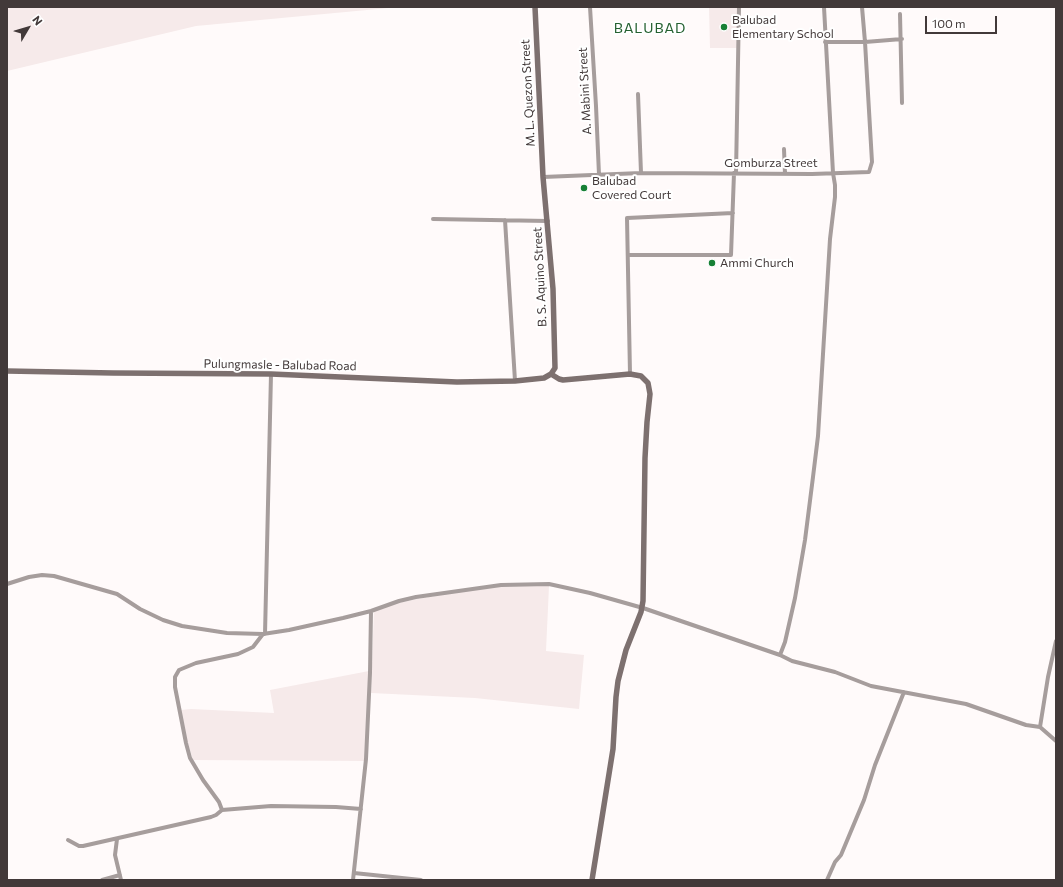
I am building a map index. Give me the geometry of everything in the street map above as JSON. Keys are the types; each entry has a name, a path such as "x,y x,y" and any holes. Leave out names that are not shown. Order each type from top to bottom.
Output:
{"street":[{"name":"M. L. Quezon Street","path":"535,7 543,177"},
{"name":"A. Mabini Street","path":"590,7 599,175"},
{"path":"629,255 731,255 735,173 739,7"},
{"name":"Gomburza Street","path":"543,177 641,173 833,173 824,7"},
{"path":"780,655 785,642 801,562 818,436 830,239 835,196 833,173 869,172 872,162 862,7"},
{"path":"900,14 902,39 902,103"},
{"path":"825,42 865,42 902,39"},
{"path":"638,94 641,173"},
{"path":"784,149 785,174"},
{"name":"B. S. Aquino Street","path":"543,177 548,221 552,289 555,368 551,374"},
{"path":"630,374 629,255 627,218 733,213"},
{"path":"433,219 548,221"},
{"path":"505,220 514,381"},
{"name":"Pulungmasle - Balubad Road","path":"7,371 120,374 271,374 457,382 514,381 544,378 551,374"},
{"path":"222,810 219,802 203,780 190,758 175,687 175,677 179,670 196,663 230,656 253,647 264,634 271,374"},
{"path":"551,374 563,380 630,374 641,376 648,383 650,394 645,458 645,575 642,608 626,650 618,680 612,749 592,880"},
{"path":"7,584 35,576 54,576 117,594 140,610 182,626 228,633 264,634 289,630 371,611 399,601 416,597 478,587 549,584 590,593 642,608 780,655 792,661 835,672 872,686 966,704 1026,725 1040,727 1056,741"},
{"path":"353,880 361,809 368,713 371,611"},
{"path":"1040,727 1056,640"},
{"path":"827,880 835,862 841,855 864,800 875,765 904,692"},
{"path":"68,840 79,846 117,839 212,817 222,810 271,806 336,806 361,809"},
{"path":"117,839 115,845 115,855 121,880"},
{"path":"354,873 422,880"},
{"path":"102,880 120,875"}],"shaded area":[{"path":"7,7 399,7 196,26 7,71"},
{"name":"Balubad Elementary School","path":"709,7 738,7 738,48 710,48"},
{"path":"501,585 549,586 546,651 584,655 579,709 475,698 371,693 374,608"},
{"path":"369,671 365,761 193,760 185,734 181,710 191,709 274,713 270,690"}],"place":[{"name":"Balubad Elementary School","path":"724,27"},
{"name":"Balubad Covered Court","path":"584,188"},
{"name":"Ammi Church","path":"712,263"}],"district":[{"name":"BALUBAD","path":"650,28"}]}
